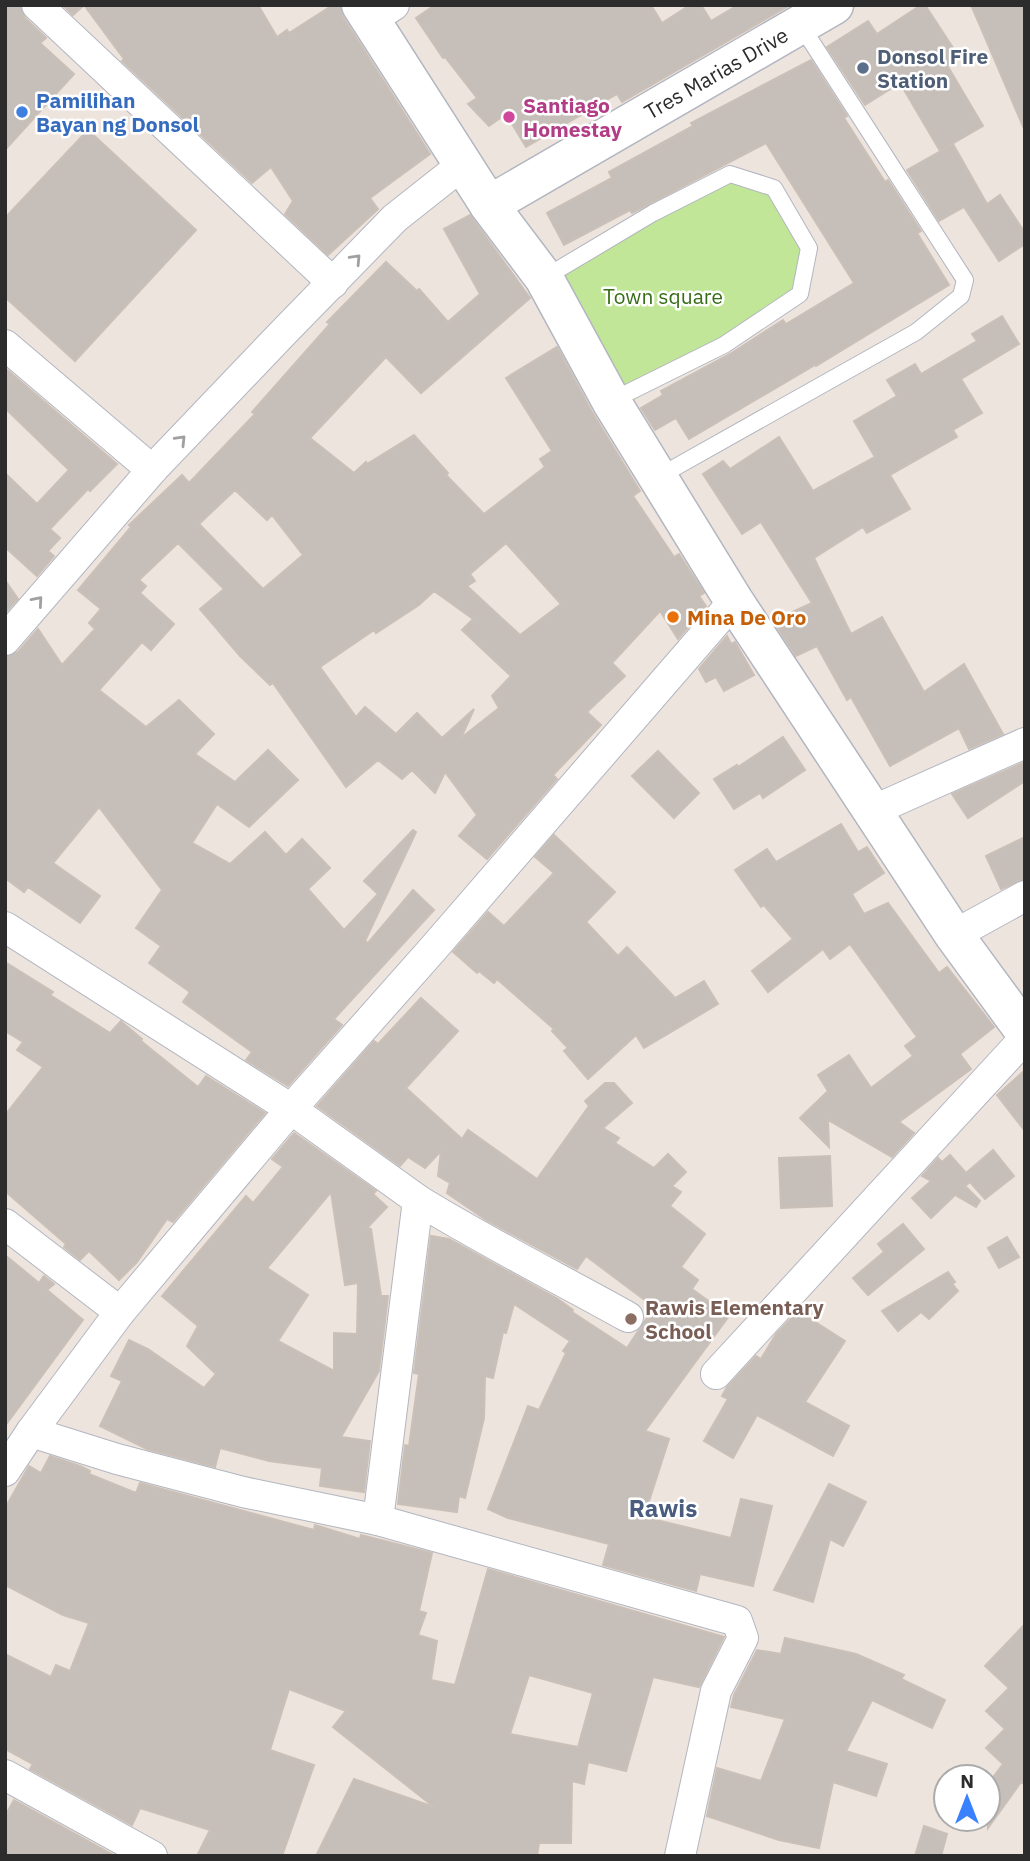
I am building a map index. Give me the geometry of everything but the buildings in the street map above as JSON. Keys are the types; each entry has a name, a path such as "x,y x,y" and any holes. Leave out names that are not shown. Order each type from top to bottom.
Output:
{"main road":[{"name":"Tres Marias Drive","path":"489,205 834,5"},
{"path":"375,10 462,164 544,278 611,401 734,601 950,929 1025,1032"}],"street":[{"path":"37,5 333,283"},
{"path":"5,640 152,470 395,218 462,164"},
{"path":"5,345 152,470"},
{"path":"8,1460 120,1312 291,1109 734,601"},
{"path":"872,811 1025,743"},
{"path":"950,929 1025,896"},
{"path":"5,927 291,1109 418,1200 465,1229 628,1317"},
{"path":"716,1374 1025,1038"},
{"path":"378,1520 418,1200"},
{"path":"5,1224 120,1312"},
{"path":"31,1432 117,1460 243,1492 378,1520 737,1621 743,1638 716,1691 680,1856"},
{"path":"5,1775 152,1856"}],"lane":[{"path":"658,477 916,332 961,296 964,289 965,280 800,24"},
{"path":"544,278 653,213 730,174 774,188 809,248 800,294 724,345 611,401"}],"green space":[{"name":"Town square","path":"733,173 777,188 812,248 804,293 727,345 634,400 553,272"}],"place":[{"name":"Donsol Fire Station","path":"863,68"},
{"name":"Pamilihan Bayan ng Donsol","path":"22,112"},
{"name":"Santiago Homestay","path":"509,117"},
{"name":"Mina De Oro","path":"673,617"},
{"name":"Rawis Elementary School","path":"631,1319"}],"district":[{"name":"Rawis","path":"663,1508"}]}
